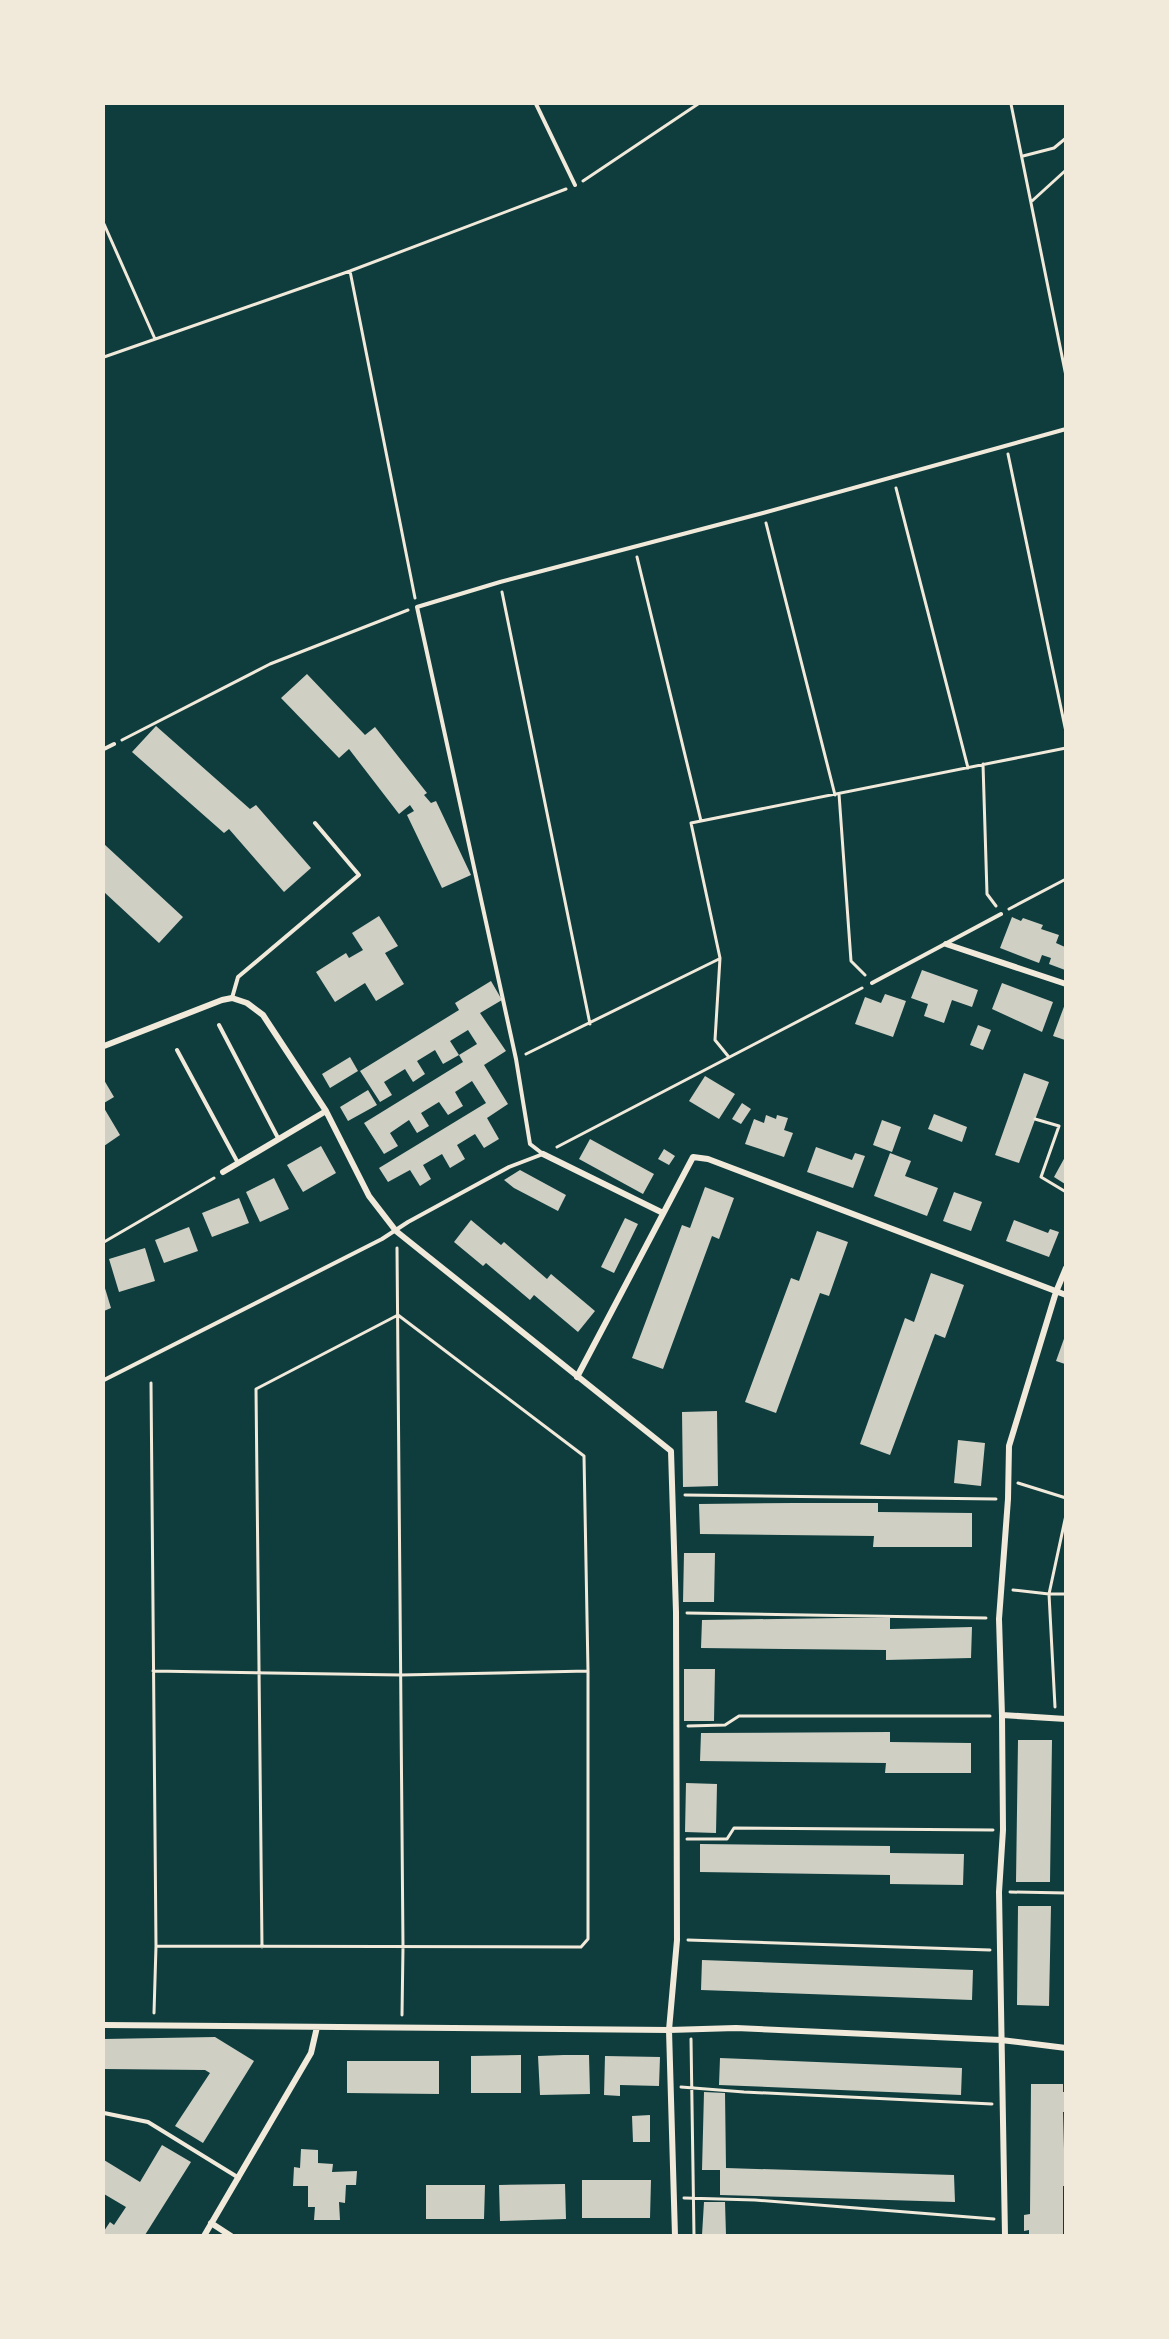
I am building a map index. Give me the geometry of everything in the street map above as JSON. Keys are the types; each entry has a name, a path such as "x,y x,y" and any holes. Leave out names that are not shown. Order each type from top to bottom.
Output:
{"street":[{"path":"946,944 1065,984"},
{"path":"104,1046 232,998 248,1003 262,1015 326,1111 369,1196 396,1231 671,1451 676,1612 677,1940 669,2030 675,2235"},
{"path":"223,1172 326,1111"},
{"path":"543,1155 663,1213"},
{"path":"577,1377 693,1157 708,1159 1065,1295"},
{"path":"1005,2235 999,1892 1003,1830 999,1619 1008,1499 1009,1446 1065,1268"},
{"path":"1002,1715 1065,1719"},
{"path":"104,2025 669,2030 736,2028 1001,2040 1065,2048"},
{"path":"204,2235 311,2053 317,2027"},
{"path":"211,2223 231,2235"}],"lane":[{"path":"536,104 576,185"},
{"path":"543,1155 530,1144 516,1059 417,607 500,582 764,513 1065,429"},
{"path":"104,749 114,744"},
{"path":"232,998 238,977 359,875 315,823"},
{"path":"872,983 1001,914"},
{"path":"219,1025 278,1138"},
{"path":"177,1050 238,1163"},
{"path":"104,1380 396,1231 408,1221 509,1167 543,1155"},
{"path":"104,2113 148,2122 239,2178"}],"path":[{"path":"104,357 350,271 576,185 600,172 698,104"},
{"path":"1011,104 1065,376"},
{"path":"1023,156 1054,148 1065,138"},
{"path":"1032,201 1065,170"},
{"path":"104,224 155,339"},
{"path":"114,744 270,664 417,607 350,271"},
{"path":"1006,445 1065,732"},
{"path":"894,477 968,768"},
{"path":"543,1155 728,1056 872,983 851,961 837,795 764,513"},
{"path":"634,546 701,821"},
{"path":"500,582 590,1024"},
{"path":"728,1056 715,1040 720,958 691,823 1065,748"},
{"path":"983,764 987,894 1001,914 1065,879"},
{"path":"516,1059 720,958"},
{"path":"1035,1119 1059,1126 1041,1177 1065,1192"},
{"path":"104,1242 223,1172"},
{"path":"396,1231 402,2027"},
{"path":"156,1946 581,1947 588,1939 588,1671 584,1456 398,1315"},
{"path":"262,1947 256,1389 398,1315"},
{"path":"151,1383 156,1946 154,2024"},
{"path":"1009,1480 1065,1498"},
{"path":"674,1495 1008,1499"},
{"path":"1056,1718 1048,1594 1065,1515"},
{"path":"1001,1588 1065,1594"},
{"path":"676,1612 999,1619"},
{"path":"153,1671 401,1675 588,1671"},
{"path":"677,1726 725,1725 738,1716 1002,1715"},
{"path":"676,1839 728,1839 734,1828 1003,1830"},
{"path":"999,1892 1065,1893"},
{"path":"677,1940 1000,1950"},
{"path":"691,2029 694,2235"},
{"path":"670,2086 1002,2105"},
{"path":"673,2198 755,2200 1004,2220"}],"building":[{"path":"307,674 365,735 375,727 427,793 424,795 431,803 436,801 471,875 442,888 407,815 414,811 410,805 399,814 349,749 339,758 281,698"},
{"path":"156,726 250,809 256,805 311,868 284,892 229,829 224,833 132,752"},
{"path":"104,844 183,917 159,943 104,892"},
{"path":"379,916 398,946 385,953 404,984 376,1001 365,983 335,1002 316,972 346,953 349,958 363,950 352,933"},
{"path":"1012,917 1043,925 1041,929 1059,935 1056,943 1065,947 1065,970 1049,964 1051,958 1042,955 1039,963 1000,948"},
{"path":"922,970 978,990 972,1007 952,1000 944,1023 924,1016 928,1004 911,998"},
{"path":"491,981 502,1000 480,1013 506,1051 484,1065 508,1104 487,1118 499,1139 484,1148 475,1134 457,1145 465,1159 450,1168 442,1154 423,1165 431,1179 420,1186 410,1170 388,1182 379,1168 486,1103 472,1081 455,1092 463,1106 448,1115 439,1102 421,1113 429,1126 417,1133 409,1120 390,1133 398,1146 384,1154 364,1123 463,1062 459,1055 443,1064 435,1050 417,1061 425,1074 413,1082 405,1069 384,1082 392,1095 380,1102 360,1071 459,1010 455,1003","holes":["468,1030 477,1044 459,1055 450,1041"]},
{"path":"1002,983 1053,1002 1042,1032 992,1009"},
{"path":"885,994 906,1001 893,1037 855,1024 865,997 881,1003"},
{"path":"1065,1004 1065,1040 1053,1036"},
{"path":"978,1025 991,1030 983,1050 970,1045"},
{"path":"350,1057 358,1071 330,1088 322,1074"},
{"path":"1024,1073 1049,1082 1019,1163 995,1155"},
{"path":"705,1076 735,1094 719,1119 689,1101"},
{"path":"104,1080 114,1097 104,1103"},
{"path":"368,1090 377,1105 348,1121 340,1107"},
{"path":"742,1103 751,1109 741,1124 732,1119"},
{"path":"104,1108 120,1135 104,1146"},
{"path":"934,1114 967,1127 962,1142 928,1129"},
{"path":"766,1115 776,1119 777,1115 788,1118 784,1130 793,1133 784,1157 745,1144 754,1119 764,1123"},
{"path":"882,1120 901,1127 892,1152 873,1145"},
{"path":"590,1139 654,1174 643,1194 579,1159"},
{"path":"321,1146 336,1173 303,1192 287,1165"},
{"path":"816,1147 852,1160 855,1153 865,1156 853,1188 807,1172"},
{"path":"664,1149 675,1156 669,1165 658,1159"},
{"path":"890,1153 911,1161 905,1176 938,1188 927,1216 874,1196"},
{"path":"1065,1157 1065,1184 1054,1177"},
{"path":"520,1170 566,1195 558,1211 514,1188 504,1180"},
{"path":"274,1178 289,1209 260,1222 246,1192"},
{"path":"705,1187 734,1198 719,1239 712,1236 663,1369 632,1358 682,1225 690,1228"},
{"path":"954,1192 982,1202 971,1231 943,1221"},
{"path":"239,1198 249,1223 212,1237 202,1213"},
{"path":"625,1218 638,1224 614,1273 601,1267"},
{"path":"471,1220 501,1245 504,1242 547,1279 551,1274 595,1311 578,1332 534,1295 530,1300 486,1263 483,1266 454,1242"},
{"path":"1014,1220 1048,1233 1050,1229 1059,1232 1049,1257 1006,1241"},
{"path":"189,1227 198,1251 164,1263 155,1240"},
{"path":"817,1231 848,1242 829,1296 820,1293 776,1413 745,1402 791,1278 799,1281"},
{"path":"145,1248 155,1281 119,1292 109,1259"},
{"path":"931,1273 964,1285 945,1338 935,1334 890,1455 860,1444 905,1318 914,1322"},
{"path":"104,1285 111,1308 104,1311"},
{"path":"1065,1336 1065,1364 1056,1361"},
{"path":"717,1411 718,1486 683,1487 682,1412"},
{"path":"958,1440 985,1443 981,1486 954,1483"},
{"path":"878,1503 878,1512 972,1513 972,1547 873,1547 874,1536 700,1534 699,1504"},
{"path":"684,1553 715,1553 714,1602 683,1602"},
{"path":"890,1618 890,1629 972,1627 971,1658 886,1660 886,1650 701,1648 702,1620"},
{"path":"684,1669 715,1669 714,1721 684,1721"},
{"path":"890,1732 890,1742 971,1743 971,1773 885,1773 886,1763 700,1761 701,1733"},
{"path":"1018,1740 1052,1740 1050,1882 1016,1882"},
{"path":"686,1783 717,1784 716,1833 685,1832"},
{"path":"700,1844 890,1846 890,1853 964,1854 963,1885 890,1884 890,1875 700,1872"},
{"path":"1018,1906 1051,1906 1049,2006 1017,2005"},
{"path":"702,1960 973,1970 972,2000 701,1990"},
{"path":"215,2037 254,2061 203,2143 175,2126 210,2073 205,2070 104,2069 104,2039"},
{"path":"521,2055 521,2093 471,2093 471,2056"},
{"path":"589,2055 590,2094 540,2095 538,2056"},
{"path":"605,2056 660,2057 659,2086 620,2085 620,2096 604,2095"},
{"path":"720,2058 962,2068 961,2095 719,2085"},
{"path":"347,2061 439,2061 439,2094 347,2093"},
{"path":"1031,2084 1063,2084 1063,2092 1065,2092 1063,2235 1029,2235 1029,2230 1024,2231 1024,2215 1030,2214"},
{"path":"704,2092 725,2093 726,2168 954,2175 955,2202 720,2195 720,2170 702,2170"},
{"path":"650,2115 650,2142 633,2142 632,2116"},
{"path":"162,2145 191,2162 145,2235 104,2235 110,2222 114,2225 126,2207 104,2194 104,2160 140,2182"},
{"path":"301,2149 318,2150 318,2163 333,2164 332,2172 357,2171 356,2185 346,2185 345,2203 339,2202 340,2220 314,2220 315,2207 308,2207 308,2186 293,2186 294,2167 300,2168"},
{"path":"582,2180 651,2180 650,2218 582,2218"},
{"path":"565,2184 566,2219 500,2221 499,2185"},
{"path":"426,2185 485,2185 484,2219 426,2219"},
{"path":"704,2202 725,2202 726,2235 702,2235"}]}
